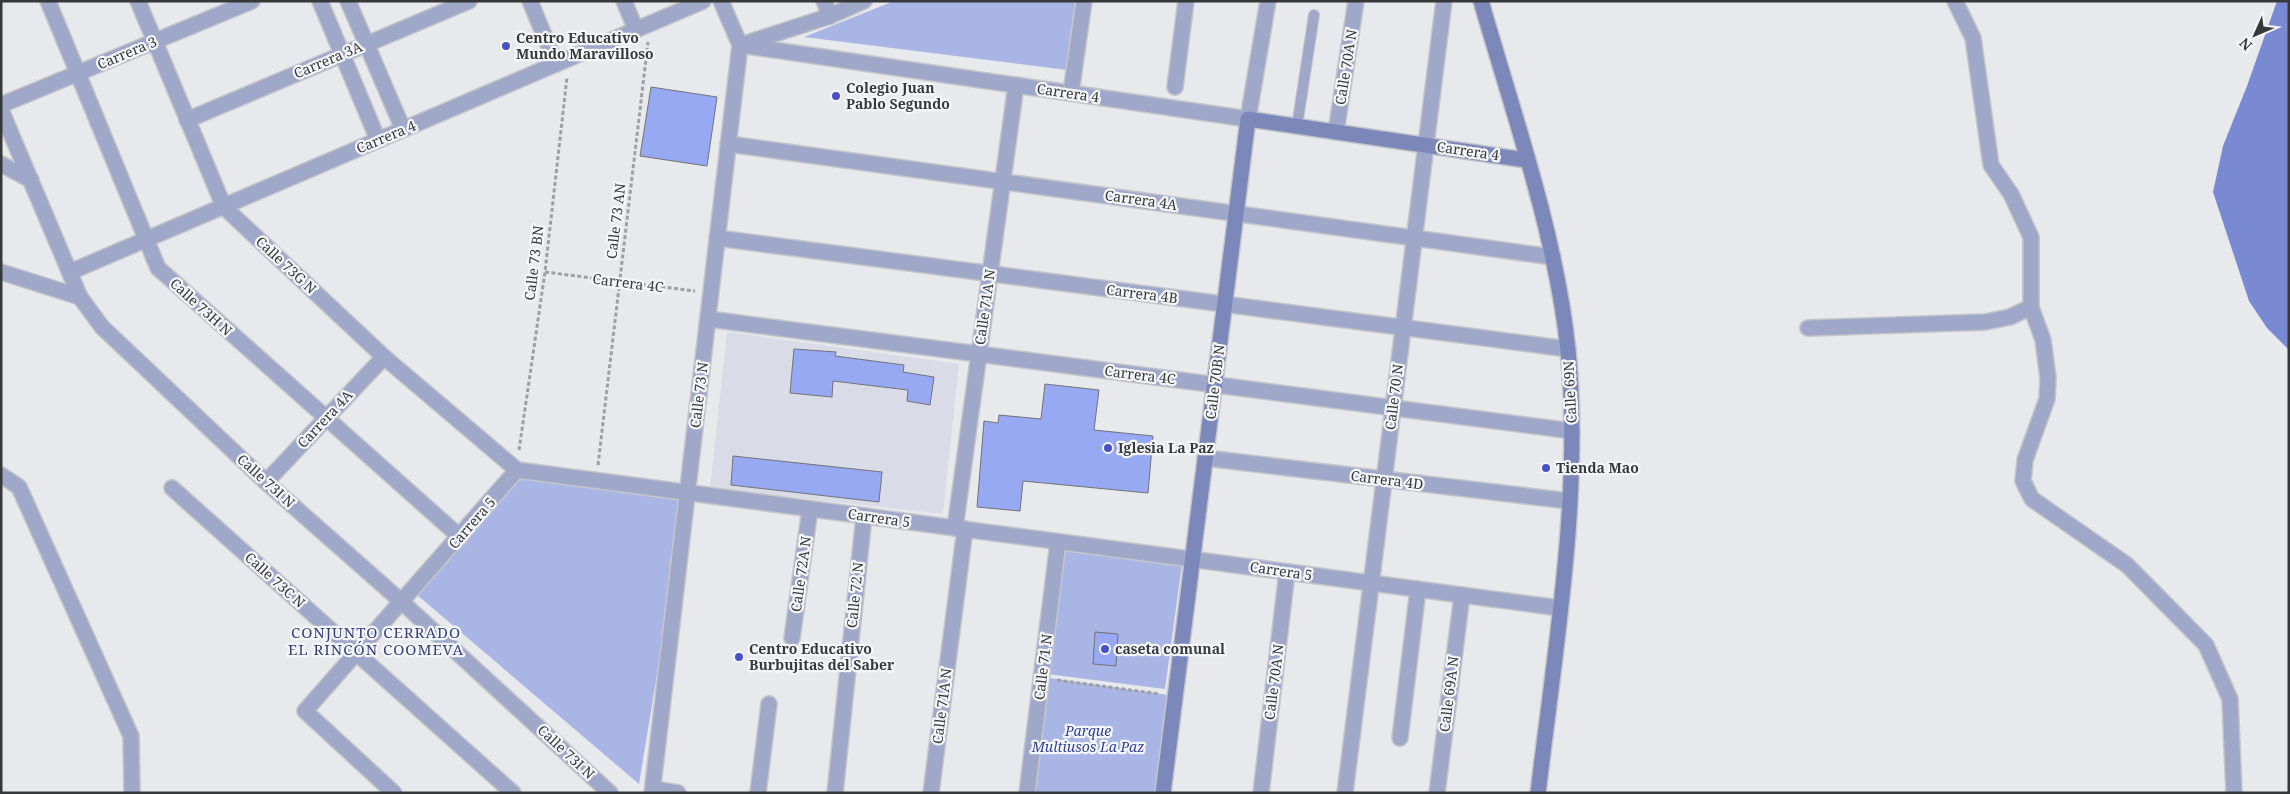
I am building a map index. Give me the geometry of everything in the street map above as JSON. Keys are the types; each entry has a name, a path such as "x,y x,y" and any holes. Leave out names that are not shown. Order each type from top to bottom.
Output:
{"street":[{"name":"Calle 73H N","path":"48,1 158,268 460,536"},
{"name":"Calle 73G N","path":"138,1 224,207 384,357 516,470"},
{"name":"Carrera 3","path":"1,105 155,42 229,6 252,1"},
{"path":"320,1 378,140"},
{"path":"348,1 403,130"},
{"name":"Carrera 3A","path":"187,120 469,1"},
{"path":"530,1 562,62"},
{"path":"624,1 636,30"},
{"name":"Carrera 4","path":"70,272 703,1"},
{"path":"721,1 740,45 830,16 864,1"},
{"path":"824,1 830,16"},
{"path":"1071,93 1084,1"},
{"path":"1175,87 1186,1"},
{"name":"Calle 70B N","path":"1163,793 1248,119 1268,1"},
{"name":"Calle 70A N","path":"1336,132 1356,1"},
{"name":"Calle 70 N","path":"1345,793 1444,1"},
{"name":"Calle 69N","path":"1481,1 1553,257 1568,349 1572,431 1569,501 1560,608 1538,793"},
{"path":"1955,1 1973,38 1991,165 2011,194 2030,237 2031,306 2043,340 2048,378 2047,399 2026,460 2023,481 2032,499 2127,565 2206,645 2230,699 2234,793"},
{"name":"Carrera 4","path":"740,45 1526,160"},
{"name":"Calle 73 N","path":"652,791 740,45"},
{"name":"Calle 71A N","path":"931,793 979,354 1016,85"},
{"name":"Calle 73I N","path":"1,110 80,297 102,327 266,482 402,602 610,793"},
{"name":"Carrera 4A","path":"728,144 1553,257"},
{"path":"1,164 31,180"},
{"name":"Carrera 4B","path":"717,238 1568,349"},
{"path":"1,272 80,297"},
{"path":"1808,328 1985,322 2010,317 2031,306"},
{"name":"Carrera 4C","path":"708,319 1572,431"},
{"name":"Carrera 4A","path":"266,482 384,357"},
{"name":"Carrera 4D","path":"1205,458 1569,501"},
{"name":"Carrera 5","path":"394,793 305,711 516,470 1560,608"},
{"path":"1,475 19,487 131,736 132,793"},
{"name":"Calle 73C N","path":"172,488 512,793"},
{"name":"Calle 72A N","path":"792,638 810,509"},
{"name":"Calle 72 N","path":"835,793 864,516"},
{"name":"Calle 71 N","path":"1027,793 1058,542"},
{"name":"Calle 70A N","path":"1261,793 1287,572"},
{"path":"1400,738 1418,589"},
{"name":"Calle 69A N","path":"1437,793 1462,595"},
{"path":"758,793 770,704"},
{"path":"652,791 678,793"}],"lane":[{"path":"1297,126 1314,15"}],"path":[{"name":"Calle 73 AN","path":"596,480 650,24"},
{"name":"Calle 73 BN","path":"516,470 545,272 562,62"},
{"name":"Carrera 4C","path":"545,272 711,293"},
{"path":"1042,678 1175,696"}],"shaded area":[{"path":"2277,1 2289,1 2289,350 2267,328 2249,301 2213,192 2223,146 2247,86"},
{"path":"727,332 959,364 943,514 710,488"}],"green space":[{"path":"894,1 1075,1 1067,70 804,37"},
{"path":"521,470 687,492 639,784 416,594"},
{"path":"1066,547 1182,564 1165,689 1047,674"},
{"name":"Parque Multiusos La Paz","path":"1042,677 1175,696 1163,793 1027,793"}],"building":[{"path":"651,87 717,97 707,166 640,156"},
{"path":"794,349 836,352 835,356 904,365 903,372 934,377 930,405 907,401 908,390 833,381 832,397 790,393"},
{"path":"1045,384 1099,390 1094,430 1153,436 1148,493 1023,481 1020,511 977,507 984,421 998,423 999,415 1041,419"},
{"path":"733,456 882,472 879,502 731,485"},
{"name":"caseta comunal","path":"1095,632 1118,634 1116,666 1093,664"}],"place":[{"name":"Centro Educativo Mundo Maravilloso","path":"506,46"},
{"name":"Colegio Juan Pablo Segundo","path":"836,96"},
{"name":"Iglesia La Paz","path":"1108,448"},
{"name":"Tienda Mao","path":"1546,468"},
{"name":"caseta comunal","path":"1105,649"},
{"name":"Centro Educativo Burbujitas del Saber","path":"739,657"}],"district":[{"name":"CONJUNTO CERRADO EL RINCÓN COOMEVA","path":"376,642"}]}
